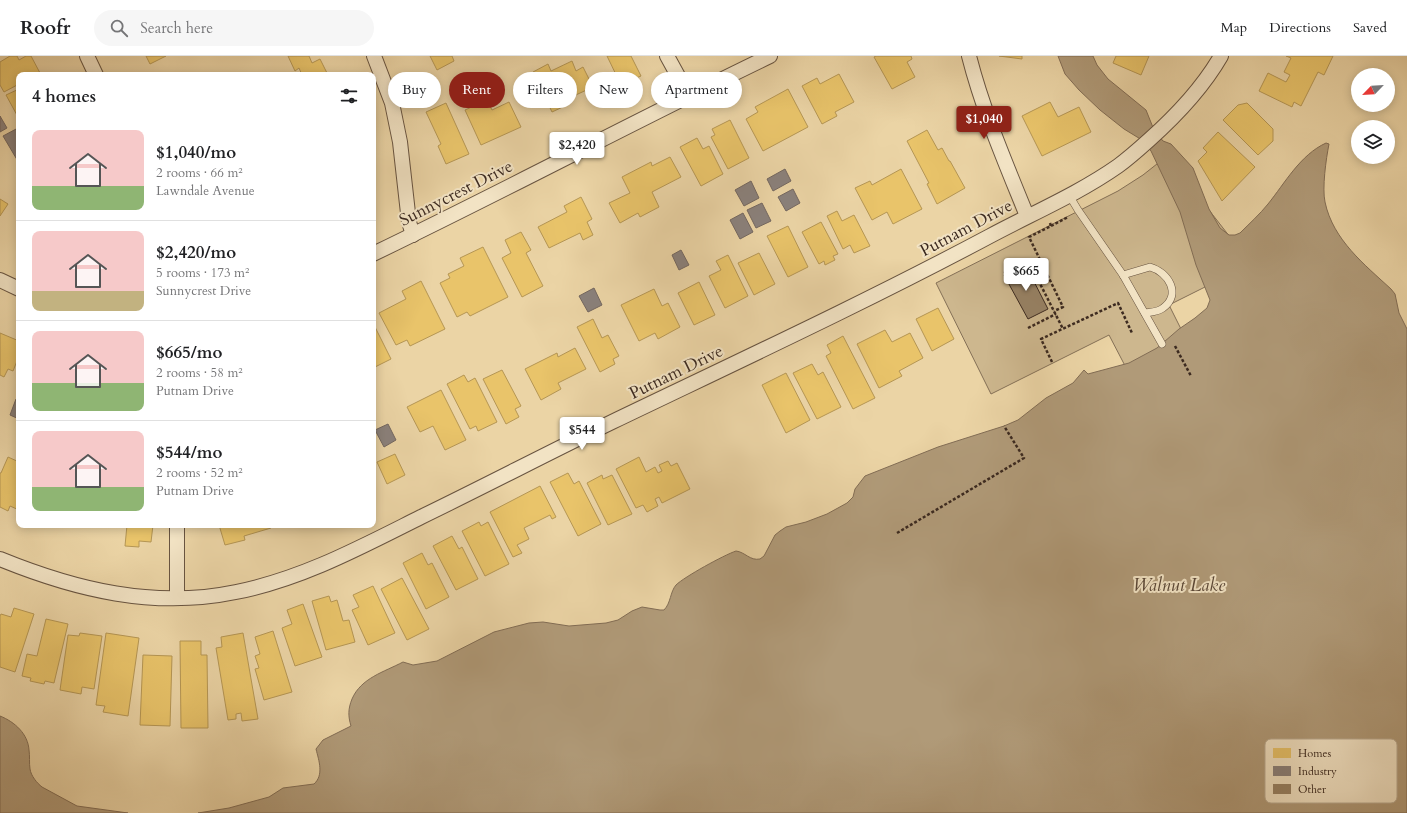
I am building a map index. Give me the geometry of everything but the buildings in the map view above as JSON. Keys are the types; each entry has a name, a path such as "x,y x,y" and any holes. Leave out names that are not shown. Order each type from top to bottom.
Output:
{"street":[{"path":"87,56 95,72"},
{"path":"374,56 392,103 400,142 409,222 413,235"},
{"path":"666,56 675,72"},
{"name":"Sunnycrest Drive","path":"738,72 770,56"},
{"path":"969,56 999,145 1028,216"},
{"name":"Putnam Drive","path":"0,559 70,584 99,591 129,596 177,598 195,598 235,592 283,580 310,570 908,279 1094,182 1132,156 1170,121 1199,89 1220,56"},
{"name":"Sunnycrest Drive","path":"376,253 665,108"},
{"path":"0,280 16,288"},
{"path":"177,528 177,598"}],"lane":[{"path":"1069,195 1123,275 1162,344"},
{"path":"1123,275 1150,267 1164,273 1170,282 1172,292 1170,301 1158,310 1145,313"}],"path":[{"path":"1042,208 1051,226"},
{"path":"1028,328 1063,307 1029,237 1080,212"},
{"path":"1004,273 1028,260 1064,329"},
{"path":"1037,277 1046,272"},
{"path":"1052,362 1041,339 1118,303 1132,333"},
{"path":"1174,344 1191,376"},
{"path":"897,533 1024,458 1004,426"}],"shaded area":[{"path":"1167,156 1251,264 1169,305 1206,379 1147,408 1109,335 991,394 936,283 1118,191 1143,175"}],"water":[{"name":"Walnut Lake","path":"1058,56 1093,56 1097,65 1108,79 1146,110 1154,130 1163,141 1171,144 1193,168 1209,209 1220,228 1229,235 1240,233 1254,219 1308,155 1326,143 1329,144 1324,181 1324,196 1329,216 1335,228 1351,251 1395,294 1399,313 1407,329 1407,813 198,813 229,808 269,797 283,788 314,784 320,772 316,749 323,740 351,726 349,709 352,699 361,686 374,676 403,662 413,665 437,661 494,632 529,623 543,622 569,626 606,623 618,620 632,611 642,607 664,610 674,588 680,581 714,561 736,551 753,559 760,559 764,556 775,535 786,527 806,522 827,514 847,503 853,497 855,489 865,476 938,447 1004,426 1018,420 1046,398 1073,383 1084,370 1088,374 1129,363 1157,348 1207,308 1210,300 1196,265 1180,212 1151,151 1142,140 1124,129 1100,110 1065,74"},
{"path":"0,716 16,725 26,739 28,744 31,772 34,779 42,787 77,806 128,813 0,813"}]}
